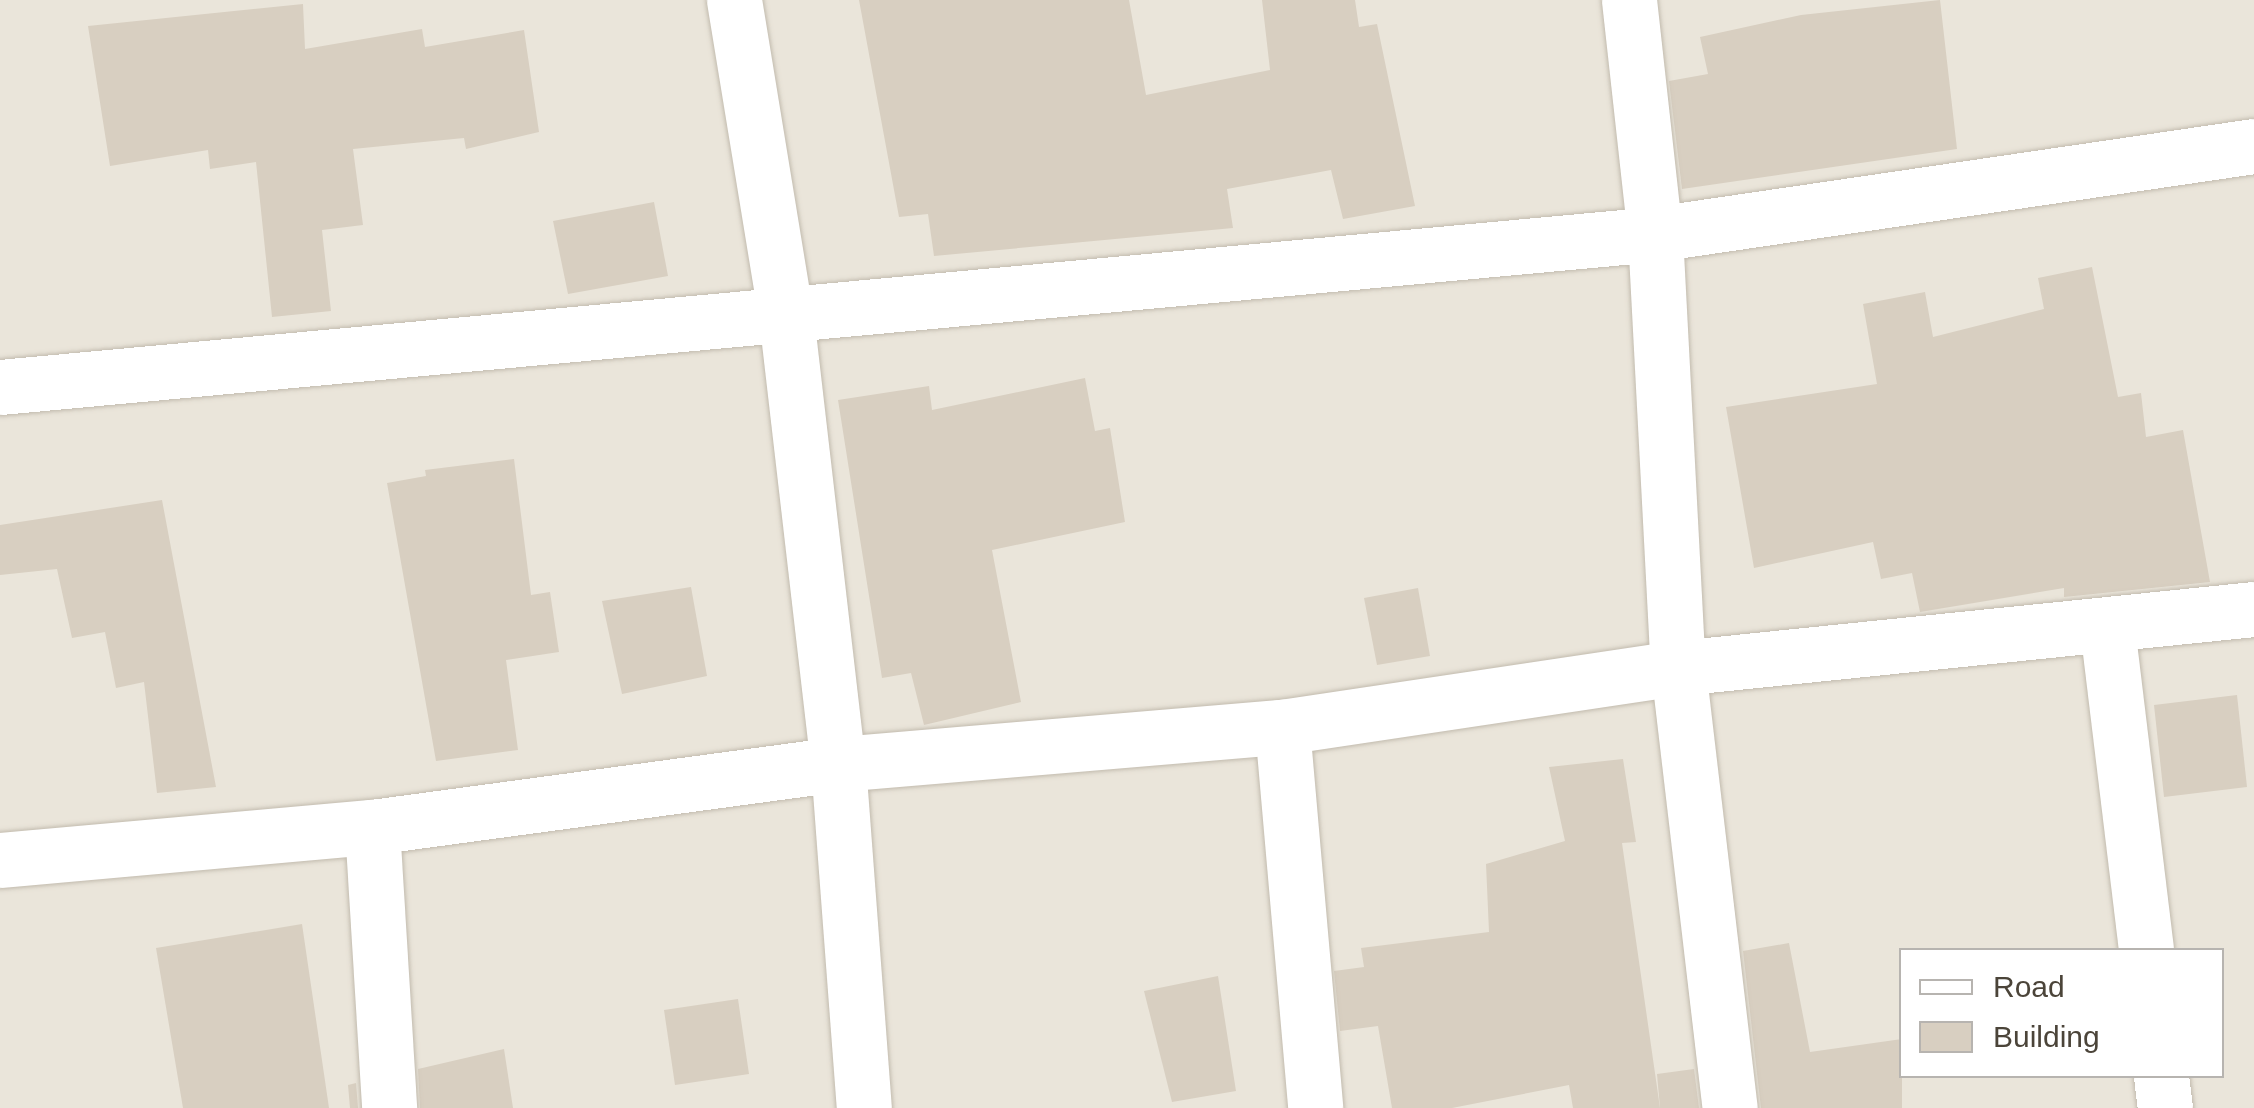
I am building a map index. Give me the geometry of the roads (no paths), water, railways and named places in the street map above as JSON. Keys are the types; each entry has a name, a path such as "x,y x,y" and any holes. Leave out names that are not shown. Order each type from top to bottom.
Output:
{"street":[{"path":"734,0 786,316 838,764 864,1108"},
{"path":"1630,0 1656,234 1678,668 1730,1108"},
{"path":"0,387 1656,234 2254,146"},
{"path":"0,860 372,827 838,764 1282,727 1678,668 2254,608"},
{"path":"2108,626 2146,948"},
{"path":"1282,727 1316,1108"},
{"path":"372,827 389,1108"},
{"path":"2161,1078 2165,1108"}]}
